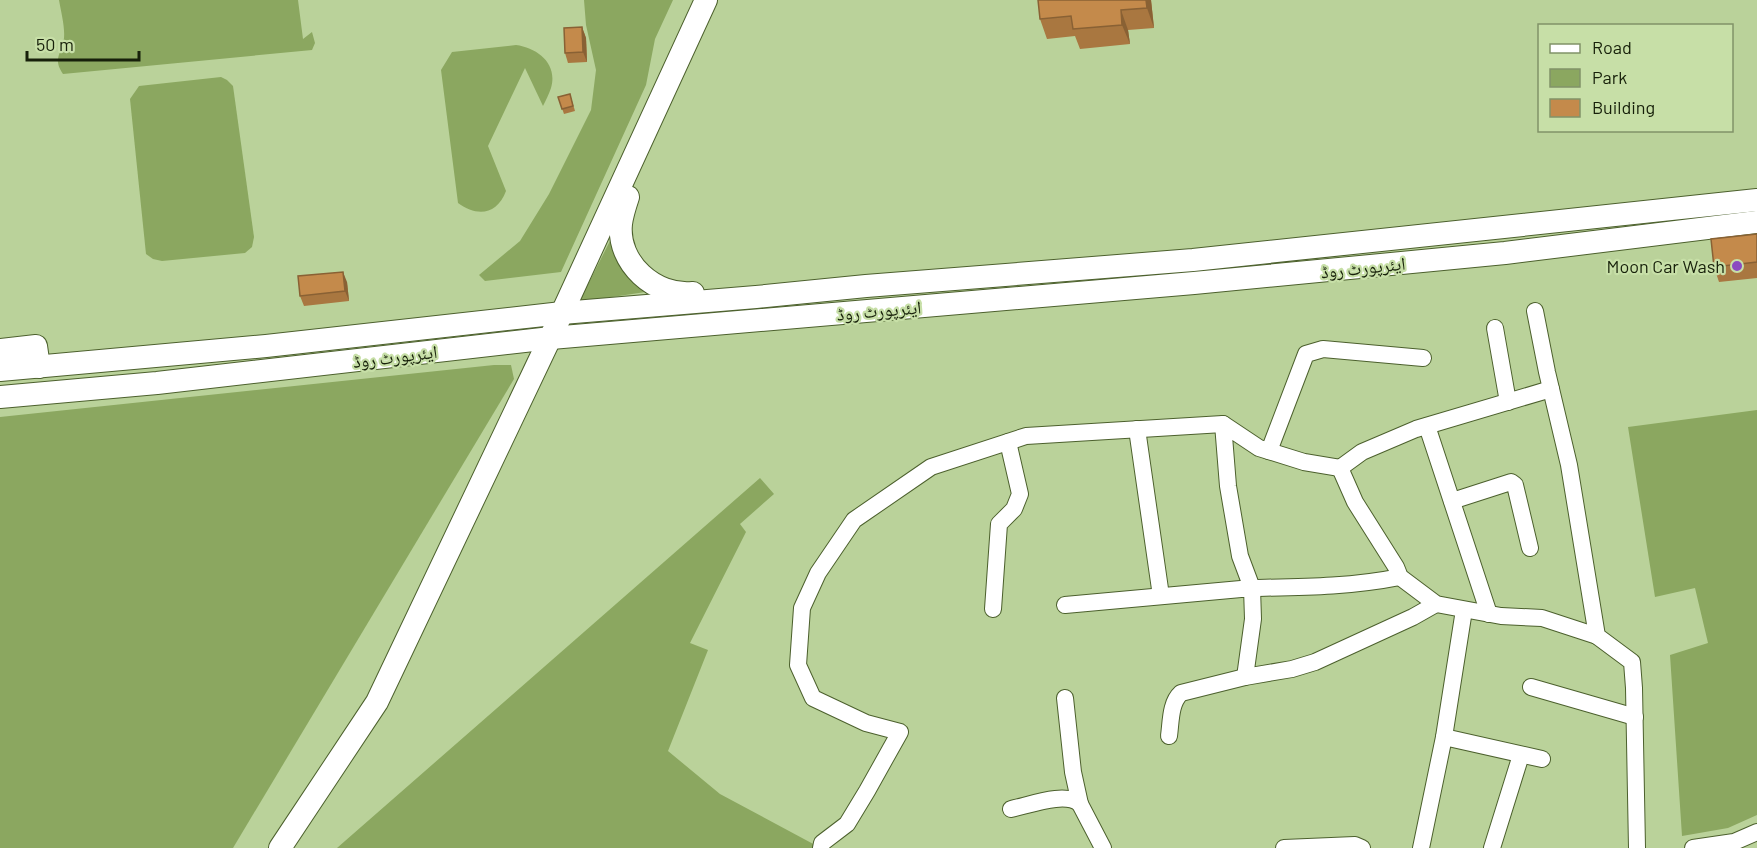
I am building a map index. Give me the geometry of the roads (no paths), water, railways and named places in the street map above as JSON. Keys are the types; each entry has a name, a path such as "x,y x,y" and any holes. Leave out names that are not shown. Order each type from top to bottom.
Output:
{"main road":[{"path":"280,848 377,702 551,338 706,0"},
{"path":"649,127 624,206 621,225 625,250 633,266 655,286 672,293 719,290 756,297"},
{"name":"ایئرپورٹ روڈ","path":"0,370 266,346 562,313 1193,260 1757,200"},
{"name":"ایئرپورٹ روڈ","path":"0,397 157,383 551,338 1194,283 1505,253 1757,222"},
{"path":"0,350 36,346 39,367"}],"street":[{"path":"1535,311 1569,465 1597,636"},
{"path":"1495,328 1508,402"},
{"path":"1269,451 1306,354 1323,349 1423,358"},
{"path":"821,848 822,843 847,824 900,732 866,723 813,698 798,665 802,608 818,573 854,520 931,467 1026,436 1223,424 1259,448 1304,462 1340,468 1362,452 1426,426 1551,389"},
{"path":"1223,424 1228,486 1240,556 1252,588 1253,620 1245,676"},
{"path":"1426,426 1489,614"},
{"path":"1137,429 1161,596"},
{"path":"993,609 999,524 1014,509 1020,494 1008,442"},
{"path":"1340,468 1355,502 1400,577 1436,604 1489,614 1542,618 1571,626 1597,636 1632,662 1637,848"},
{"path":"1452,501 1511,482 1515,485 1530,548"},
{"path":"1065,605 1252,588 1334,587 1400,577"},
{"path":"1169,736 1173,705 1181,693 1245,676 1292,669 1315,662 1413,618 1436,604"},
{"path":"1421,848 1444,737 1464,610"},
{"path":"1531,687 1635,717"},
{"path":"1065,698 1073,772 1080,804 1103,848"},
{"path":"1444,737 1542,759"},
{"path":"1492,848 1521,755"},
{"path":"1011,809 1061,798 1075,800 1080,804"},
{"path":"1693,848 1735,845 1757,832"},
{"path":"1284,848 1355,845 1362,848"}],"place":[{"name":"Moon Car Wash","path":"1737,266"}]}
